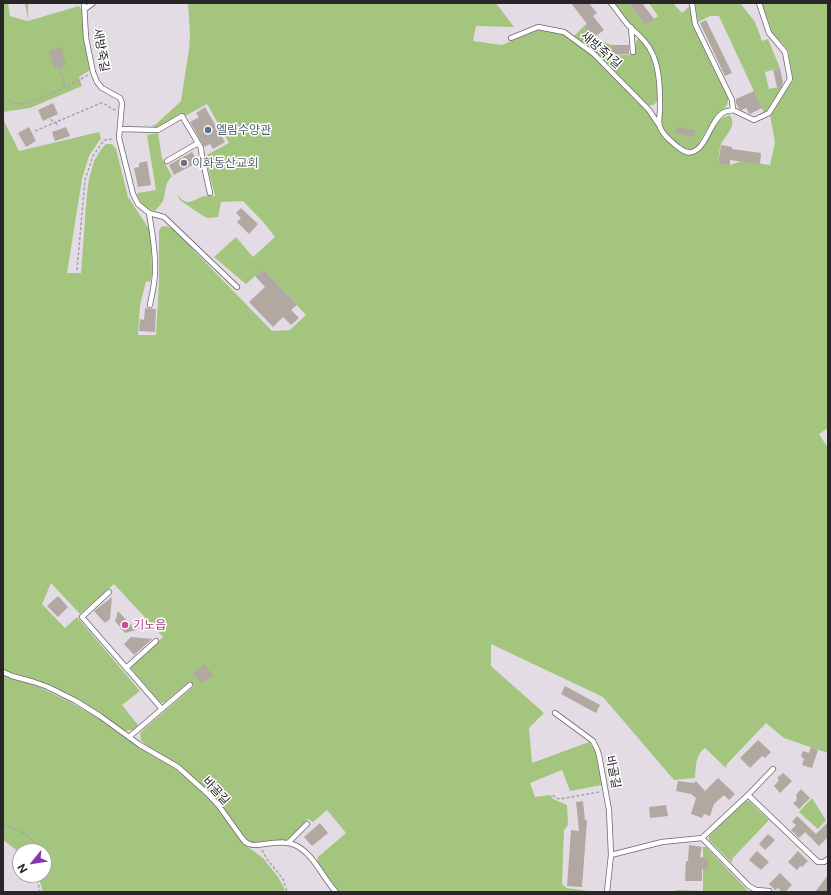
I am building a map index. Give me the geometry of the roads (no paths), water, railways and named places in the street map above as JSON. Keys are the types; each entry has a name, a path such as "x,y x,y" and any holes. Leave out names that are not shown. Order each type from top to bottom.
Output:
{"lane":[{"name":"새방죽길","path":"84,3 86,38 93,72 97,82 102,88 120,98 122,103 120,129"},
{"path":"85,9 93,3"},
{"path":"611,3 630,27 646,43 653,54 659,84 660,126"},
{"path":"692,3 695,24 732,100 733,110 754,120 769,113 790,79 785,52 769,33 759,3"},
{"name":"새방죽1길","path":"511,38 538,27 564,32 594,54 650,110 671,142 682,151 688,153 696,150 702,144 717,118 724,112 733,110"},
{"name":"새방죽1길","path":"630,27 633,52"},
{"path":"210,193 201,148 182,116 158,130 120,129 118,138 133,194 138,204 149,212 164,217 237,286"},
{"path":"167,161 198,143"},
{"path":"149,212 154,238 155,271 150,305"},
{"path":"109,592 82,617 162,709"},
{"path":"126,668 156,641"},
{"name":"바골길","path":"3,672 34,682 63,694 100,716 140,745 178,767 219,806 246,843 255,845 279,842 288,843 299,848 307,854 336,892"},
{"path":"129,737 190,685"},
{"name":"바골길","path":"555,712 590,738 595,744 599,755 609,810 611,855 608,892"},
{"path":"611,855 662,842 702,838 748,795 773,769"},
{"path":"748,795 818,862 821,863 828,859"},
{"path":"288,843 307,824"},
{"path":"702,838 749,886 756,890 769,891"}],"place":[{"name":"엘림수양관","path":"208,130"},
{"name":"이화동산교회","path":"184,163"},
{"name":"기노읍","path":"125,625"}]}
